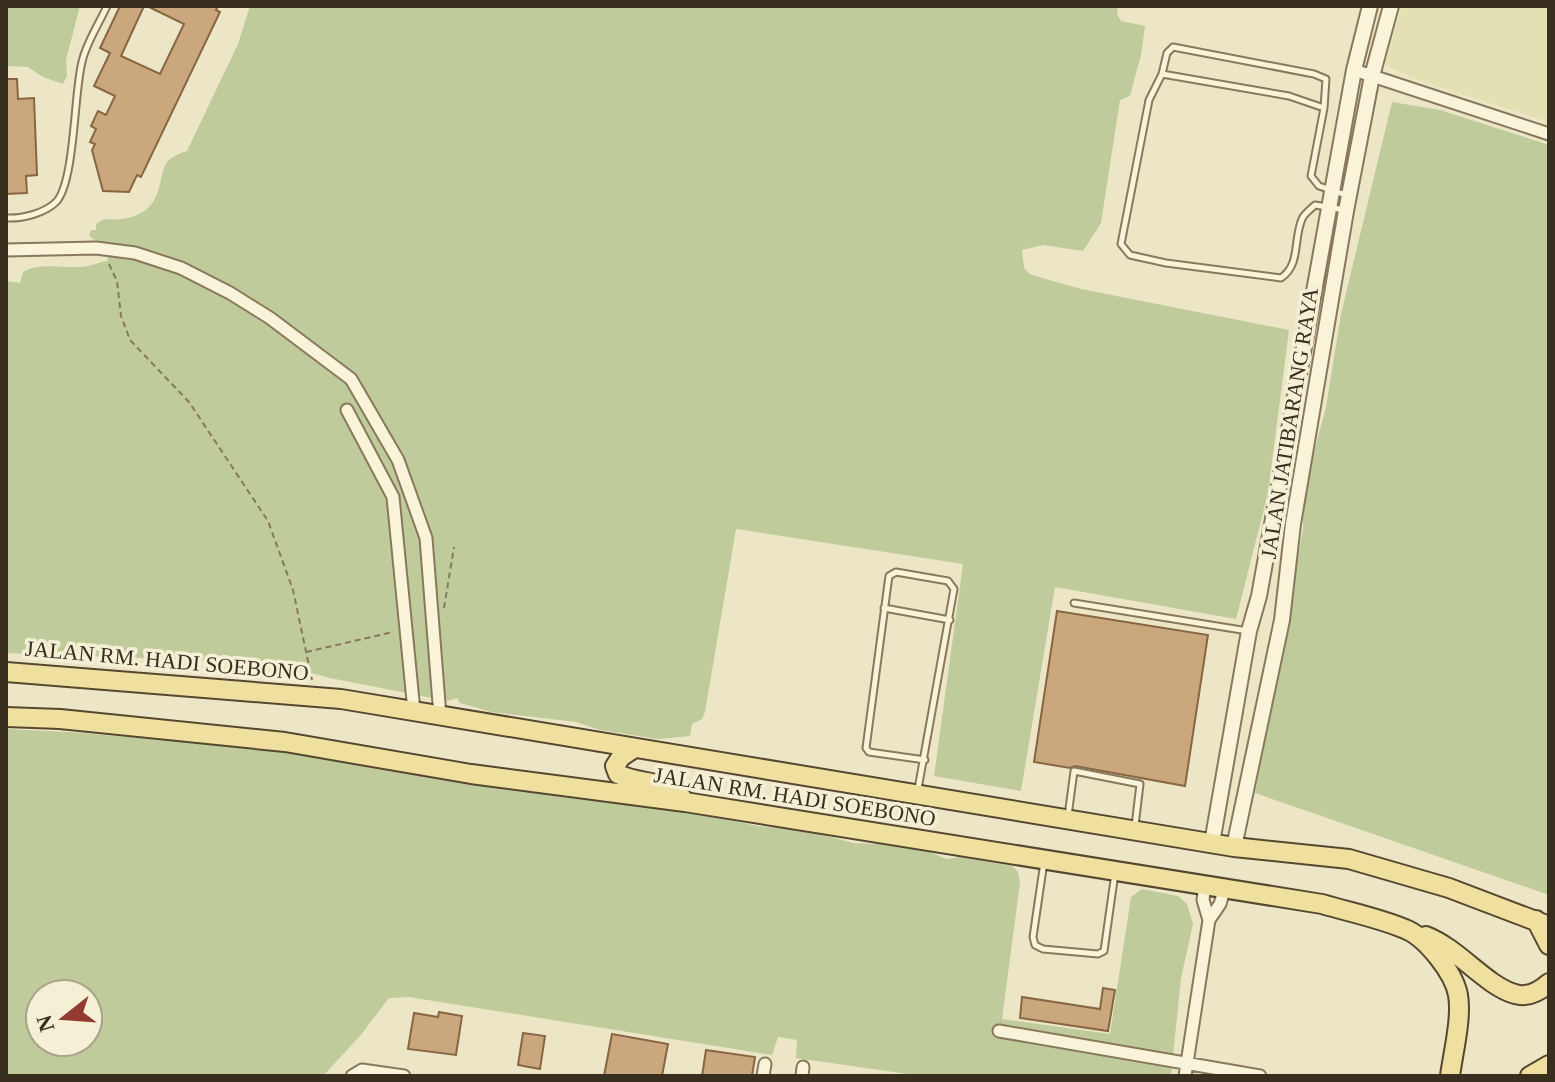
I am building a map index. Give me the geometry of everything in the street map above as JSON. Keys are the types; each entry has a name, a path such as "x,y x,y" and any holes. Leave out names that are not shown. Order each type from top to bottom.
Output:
{"main road":[{"name":"JALAN RM. HADI SOEBONO","path":"6,672 313,696 1234,847 1349,859 1449,888 1543,923"},
{"name":"JALAN RM. HADI SOEBONO","path":"6,717 60,719 285,742 471,774 685,802 1322,904 1409,929 1435,952 1447,968 1458,995 1450,1076"},
{"path":"633,749 615,766 618,774 671,789 685,802"},
{"path":"1543,923 1549,945"},
{"path":"1409,929 1438,941 1494,984 1515,995 1537,992 1549,983"},
{"path":"1530,1076 1549,1065"}],"street":[{"name":"JALAN JATIBARANG RAYA","path":"1212,843 1354,70 1370,6"},
{"name":"JALAN JATIBARANG RAYA","path":"1234,847 1280,632 1295,509 1348,203 1372,76 1391,6"},
{"path":"1354,70 1549,134"},
{"path":"6,250 96,248 135,253 181,268 270,318 351,379 398,460 426,538 440,716"},
{"path":"347,410 393,497"},
{"path":"398,460 393,497 414,711"},
{"path":"1259,596 1284,596"},
{"path":"1185,1076 1209,920 1203,900 1205,885"},
{"path":"1209,920 1220,904 1225,887"},
{"path":"999,1031 1260,1076"},
{"path":"352,1076 362,1070 404,1076"}],"lane":[{"path":"6,218 17,219 48,209 63,191 82,61 107,6"},
{"path":"1348,203 1332,199 1311,176 1324,108 1326,79 1314,74 1173,47 1167,53 1162,74 1149,100 1121,244 1130,255 1166,263 1281,278 1290,272 1302,217 1315,205 1332,199 1348,203"},
{"path":"1162,74 1289,96 1324,108"},
{"path":"917,796 925,760 954,589 948,581 892,574 884,608 866,748 869,752 925,760"},
{"path":"1074,603 1249,631"},
{"path":"884,608 950,620"},
{"path":"1067,820 1074,771 1140,784 1135,831"},
{"path":"1044,861 1033,937 1035,945 1043,949 1098,954 1104,951 1115,872"}],"path":[{"path":"96,248 106,256 117,281 121,316 130,340 189,402 268,521 293,590 313,696"}],"shaded area":[{"path":"1402,6 1549,6 1549,122 1415,79 1385,65"}],"green space":[{"path":"6,6 80,6 63,84 43,77 28,67 6,66"},
{"path":"250,6 1118,6 1117,14 1121,21 1145,26 1130,96 1120,100 1101,223 1083,251 1043,245 1022,250 1024,268 1030,274 1081,289 1289,330 1268,493 1236,619 1055,587 1021,791 934,776 963,564 736,529 705,712 702,719 692,724 690,736 658,739 600,730 576,722 491,712 460,703 457,698 447,701 330,678 273,663 6,653 6,281 20,283 23,272 39,267 79,267 107,261 110,250 89,236 91,230 96,230 96,224 104,219 120,219 142,213 153,202 166,164 187,151 238,44"},
{"path":"1392,102 1440,110 1549,145 1549,895 1255,793 1303,530 1303,494 1326,407 1341,314"},
{"path":"6,729 328,754 758,826 809,831 853,843 929,852 947,859 960,857 1012,866 1018,872 1020,883 1002,1019 1110,1034 1131,897 1142,889 1178,896 1187,904 1193,924 1181,978 1171,1076 921,1076 796,1058 797,1040 778,1037 772,1055 409,997 389,998 360,1036 323,1076 6,1076"}],"building":[{"path":"120,6 144,6 121,56 160,74 184,24 147,6 218,6 216,10 220,12 141,177 137,175 129,192 103,191 92,150 95,144 90,142 96,129 91,126 98,111 106,115 115,96 94,86 110,53 100,48"},
{"path":"6,79 17,79 18,99 34,98 37,175 26,176 27,193 6,194"},
{"path":"1057,611 1208,635 1185,786 1075,766 1070,768 1034,762"},
{"path":"1103,988 1115,990 1108,1031 1020,1018 1022,997 1100,1009"},
{"path":"439,1012 462,1016 456,1055 408,1049 414,1013 438,1017"},
{"path":"523,1033 545,1036 540,1069 518,1065"},
{"path":"612,1034 668,1044 662,1076 604,1076"},
{"path":"706,1050 755,1057 752,1076 702,1076"}]}
